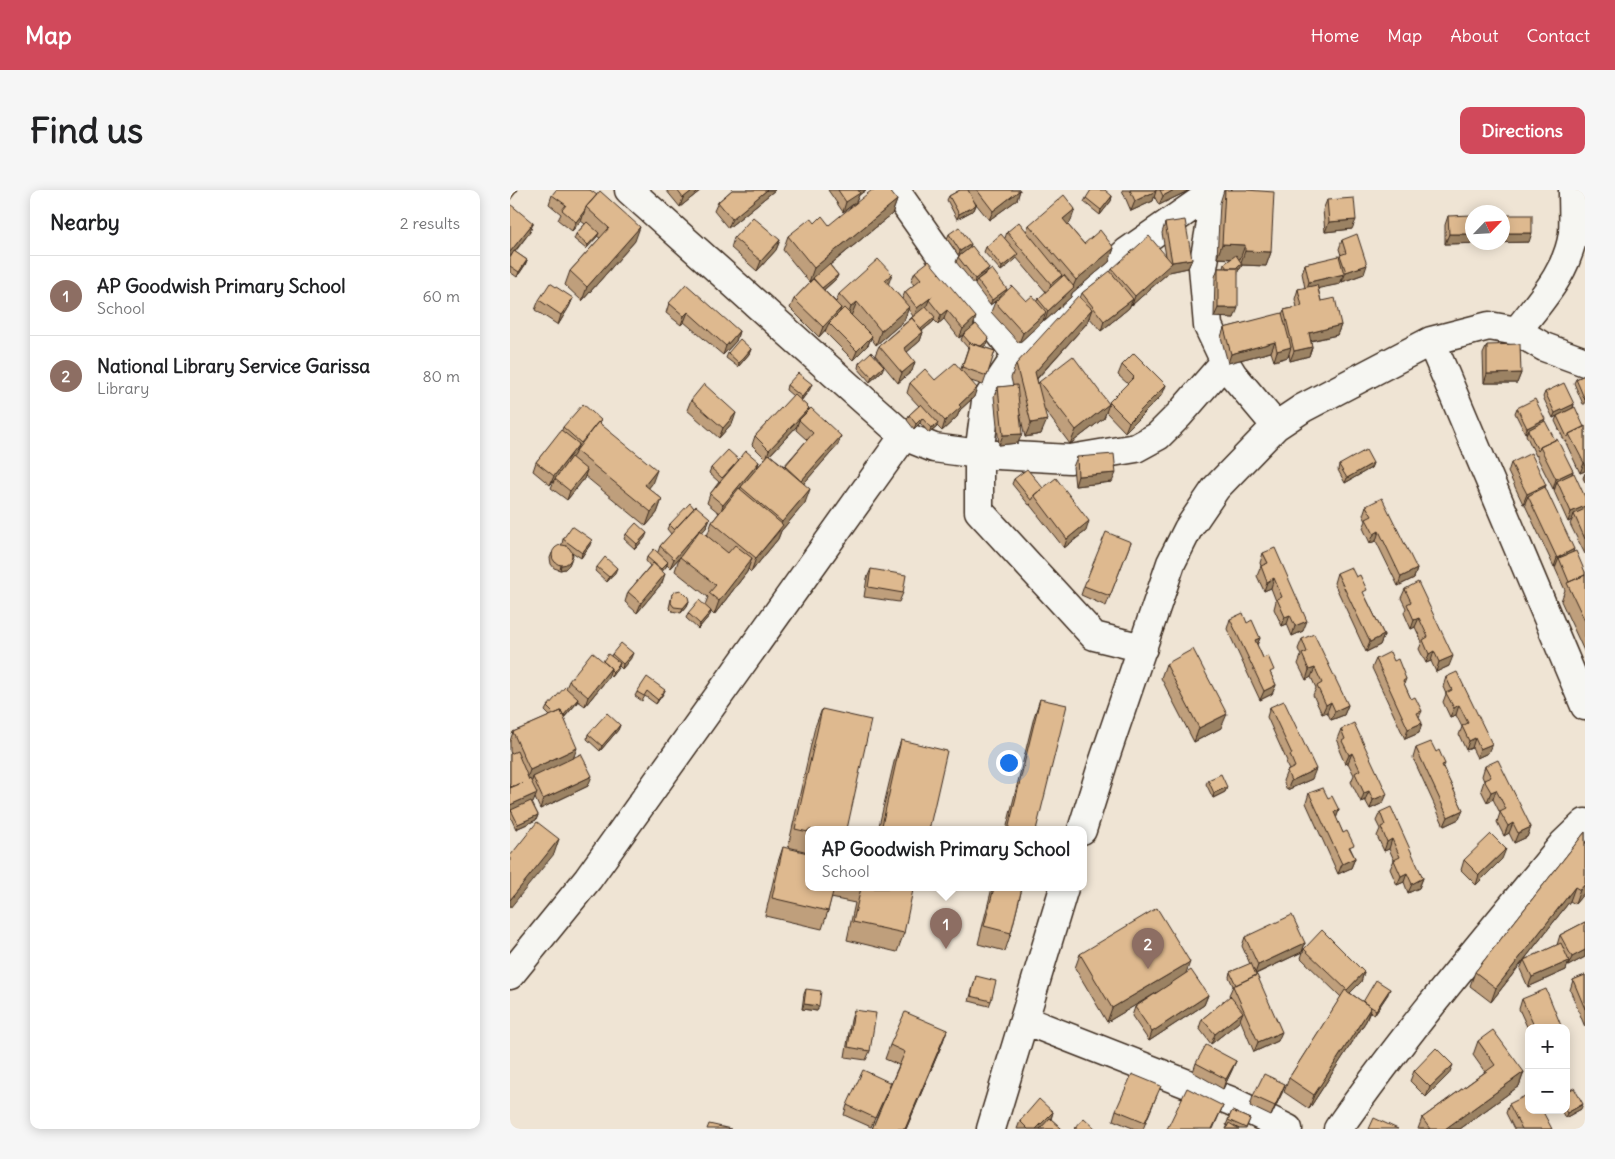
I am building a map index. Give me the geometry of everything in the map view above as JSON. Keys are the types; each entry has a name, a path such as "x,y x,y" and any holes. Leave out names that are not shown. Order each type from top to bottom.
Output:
{"street":[{"path":"629,190 904,436 934,448 978,454 1070,459 1136,448 1158,436 1225,362"},
{"path":"895,190 949,267 1017,355"},
{"path":"1143,648 1094,636 979,511 978,454 986,400 1017,355 1128,252 1216,190"},
{"path":"1216,190 1202,267 1208,326 1233,375 1276,426"},
{"path":"1517,331 1555,281 1566,259 1573,233 1573,190"},
{"path":"1083,826 1171,563 1188,529 1216,488 1276,426 1303,408 1431,341 1489,326 1517,331 1544,347 1585,362"},
{"path":"1431,341 1585,706"},
{"path":"510,975 588,879 904,436"},
{"path":"1338,1129 1410,1033 1563,844 1585,823"},
{"path":"991,1129 1063,891"},
{"path":"1024,1020 1231,1102 1288,1129"}],"building":[{"path":"556,190 590,190 597,195 576,222 562,210 566,205 552,195"},
{"path":"677,190 693,190 683,198"},
{"path":"732,190 767,190 732,219 718,202"},
{"path":"838,190 858,190 860,193 846,202"},
{"path":"872,190 889,190 897,200 814,268 788,236 811,218 815,223 822,216 829,225"},
{"path":"960,190 968,190 976,205 959,214 949,196"},
{"path":"977,190 1020,190 993,211"},
{"path":"1091,190 1105,190 1112,196 1101,210 1086,198"},
{"path":"1130,190 1156,190 1156,191 1135,201"},
{"path":"1160,190 1174,190 1163,196"},
{"path":"1225,190 1274,192 1271,252 1245,251 1245,245 1222,244"},
{"path":"600,191 640,227 587,287 570,271 609,228 586,207"},
{"path":"1064,195 1075,209 1063,219 1084,244 1100,230 1114,248 1076,280 1029,225"},
{"path":"1354,198 1356,220 1329,222 1327,200"},
{"path":"510,204 533,223 510,252"},
{"path":"1465,215 1465,234 1449,234 1448,216"},
{"path":"1510,215 1532,215 1532,233 1510,233"},
{"path":"753,217 780,240 761,261 734,238"},
{"path":"1185,220 1192,259 1172,262 1165,223"},
{"path":"587,222 599,233 588,245 576,234"},
{"path":"1019,222 1062,275 1051,284 1007,232"},
{"path":"959,227 971,244 960,251 949,234"},
{"path":"1001,234 1018,254 1002,267 986,247"},
{"path":"1357,234 1367,265 1346,272 1340,255 1346,253 1342,240"},
{"path":"1149,236 1172,263 1135,296 1112,269"},
{"path":"972,246 989,268 975,279 958,257"},
{"path":"514,251 527,260 519,272 510,266 510,258"},
{"path":"1236,255 1242,264 1236,268 1227,268 1224,264"},
{"path":"1339,256 1344,274 1309,282 1305,264"},
{"path":"878,259 892,274 885,280 909,307 881,331 857,302 851,307 839,294"},
{"path":"929,261 976,317 963,329 947,310 941,315 929,300 933,296 917,308 905,292 921,279 915,272"},
{"path":"829,264 838,275 822,288 813,278"},
{"path":"1218,268 1238,268 1238,308 1218,308"},
{"path":"992,269 1007,289 992,300 977,280"},
{"path":"1110,271 1133,299 1104,321 1082,293"},
{"path":"1064,275 1074,287 1048,311 1038,299"},
{"path":"813,279 841,308 823,327 794,299"},
{"path":"550,283 573,298 561,315 539,300"},
{"path":"686,284 739,331 726,346 688,312 684,316 669,303"},
{"path":"1317,285 1321,301 1335,298 1341,325 1309,333 1312,347 1294,351 1284,310 1302,306 1298,289"},
{"path":"1012,286 1026,301 1032,296 1046,312 1023,333 995,302"},
{"path":"1078,296 1092,309 1035,372 1047,420 1031,423 1016,364"},
{"path":"926,306 935,317 921,329 912,318 910,319"},
{"path":"844,308 872,336 857,351 829,323"},
{"path":"1282,313 1291,347 1277,351 1275,342 1231,354 1224,328"},
{"path":"912,318 923,332 904,348 915,362 902,373 879,346"},
{"path":"976,324 989,339 981,346 970,343 963,335"},
{"path":"740,339 751,349 739,363 728,353"},
{"path":"970,343 995,351 987,376 962,367"},
{"path":"1520,344 1521,373 1487,374 1487,345"},
{"path":"871,352 884,366 872,377 859,363"},
{"path":"1134,353 1166,385 1129,422 1109,402 1134,377 1122,365"},
{"path":"1073,356 1109,404 1076,430 1039,382"},
{"path":"955,363 977,388 959,405 961,407 945,421 910,383 925,369 935,380"},
{"path":"798,373 812,384 802,397 787,385"},
{"path":"1585,375 1585,400 1576,379"},
{"path":"1564,383 1574,404 1555,413 1545,392"},
{"path":"704,384 736,413 723,428 691,400"},
{"path":"1017,385 1022,434 1003,435 998,387"},
{"path":"794,394 809,408 769,450 755,436"},
{"path":"1535,399 1545,419 1527,428 1517,408"},
{"path":"583,404 601,420 581,443 563,427"},
{"path":"921,404 938,423 931,428 922,418 916,424 909,415"},
{"path":"1575,407 1584,427 1569,434 1567,437 1557,416"},
{"path":"811,408 841,436 801,481 785,466 813,433 799,420"},
{"path":"1545,421 1555,440 1540,447 1538,451 1528,430"},
{"path":"598,422 657,470 645,485 662,499 651,512 576,451"},
{"path":"1585,426 1585,463 1584,463 1569,434"},
{"path":"561,430 579,444 554,476 536,462"},
{"path":"1557,439 1573,471 1556,479 1540,447"},
{"path":"728,450 739,460 722,478 711,468"},
{"path":"1366,450 1373,463 1347,478 1339,465"},
{"path":"746,451 759,462 723,505 710,494"},
{"path":"1531,453 1546,485 1527,494 1511,463"},
{"path":"769,454 810,489 782,522 741,487"},
{"path":"1114,454 1116,473 1078,476 1077,457"},
{"path":"571,457 587,470 570,491 555,479"},
{"path":"1027,469 1043,488 1031,500 1014,479"},
{"path":"1574,473 1585,497 1585,506 1571,512 1557,481"},
{"path":"1056,478 1089,521 1067,539 1034,495"},
{"path":"1545,487 1574,549 1557,558 1528,496"},
{"path":"739,488 783,525 756,558 712,522"},
{"path":"1382,498 1417,569 1401,577 1379,531 1374,534 1366,519 1372,516 1366,506"},
{"path":"690,503 694,508 674,530 669,525"},
{"path":"696,506 710,518 674,559 660,546"},
{"path":"1585,509 1585,539 1574,514"},
{"path":"636,523 647,533 637,544 626,534"},
{"path":"572,526 592,540 582,553 563,539"},
{"path":"700,530 728,553 735,545 752,558 719,601 709,593 716,585 680,557"},
{"path":"1106,532 1131,542 1110,596 1084,586"},
{"path":"562,545 569,548 572,555 569,562 562,565 555,562 552,555 555,548"},
{"path":"1275,548 1307,621 1295,626 1290,615 1285,617 1277,599 1282,597 1274,578 1267,582 1261,566 1268,563 1263,553"},
{"path":"654,549 668,562 661,569 647,557"},
{"path":"1576,551 1585,575 1569,582 1559,558"},
{"path":"605,557 617,568 609,577 597,567"},
{"path":"653,563 665,574 641,603 628,592"},
{"path":"1351,567 1356,577 1360,575 1367,590 1363,592 1384,635 1370,642 1337,573"},
{"path":"871,569 906,575 903,593 868,587"},
{"path":"1585,575 1585,621 1567,583"},
{"path":"1418,582 1453,656 1439,662 1434,651 1429,654 1423,640 1428,637 1419,618 1414,620 1407,604 1411,602 1405,589"},
{"path":"681,590 688,597 689,601 683,608 674,607 671,603 672,594"},
{"path":"699,600 711,611 700,624 688,613"},
{"path":"1243,613 1247,623 1252,620 1260,638 1255,640 1263,658 1268,656 1274,670 1270,672 1276,685 1264,691 1230,619"},
{"path":"1314,634 1348,705 1335,711 1331,702 1326,705 1317,686 1322,683 1315,668 1309,670 1302,654 1307,652 1302,639"},
{"path":"621,643 633,653 623,664 612,654"},
{"path":"1193,649 1227,714 1199,728 1166,664"},
{"path":"592,652 611,668 588,697 569,681"},
{"path":"1390,652 1394,661 1398,659 1406,679 1403,681 1411,699 1415,697 1422,711 1417,713 1422,723 1408,729 1376,659"},
{"path":"608,654 620,663 613,672 603,661"},
{"path":"1457,672 1492,744 1480,749 1475,738 1469,741 1462,726 1468,723 1459,705 1454,708 1446,693 1452,690 1446,677"},
{"path":"647,677 665,690 658,700 647,691 644,696 637,692"},
{"path":"565,687 578,699 563,716 561,711 554,714 547,707"},
{"path":"1040,699 1067,705 1037,826 1009,826"},
{"path":"1284,701 1316,769 1291,781 1287,771 1295,767 1290,755 1292,754 1270,707"},
{"path":"822,709 871,720 848,826 805,826 805,831 795,829"},
{"path":"561,711 577,748 530,770 513,732"},
{"path":"607,713 620,725 602,746 588,734"},
{"path":"1354,723 1387,794 1373,800 1369,791 1364,793 1355,773 1360,770 1352,753 1349,755 1342,741 1345,739 1341,729"},
{"path":"901,740 947,751 930,826 882,826"},
{"path":"1431,742 1436,752 1439,750 1445,764 1442,765 1463,810 1448,817 1416,748"},
{"path":"517,751 529,780 537,793 510,805 510,788 522,783 510,787 510,754"},
{"path":"581,754 592,776 543,799 533,777"},
{"path":"1498,760 1531,827 1518,833 1513,823 1508,826 1500,812 1506,809 1496,790 1491,792 1484,780 1491,777 1485,766"},
{"path":"1221,774 1227,787 1214,793 1208,780"},
{"path":"1323,788 1328,798 1332,796 1339,810 1334,812 1343,833 1347,831 1354,845 1349,847 1355,858 1342,864 1309,793"},
{"path":"531,801 538,815 518,824 511,810"},
{"path":"1391,807 1423,878 1412,884 1407,873 1401,876 1394,860 1400,857 1392,839 1387,842 1381,827 1385,825 1380,812"},
{"path":"537,822 559,839 510,900 510,856"},
{"path":"1585,832 1585,884 1580,890 1575,887 1496,988 1475,972"},
{"path":"1491,834 1506,849 1479,875 1464,860"},
{"path":"783,847 805,852 805,891 833,891 828,911 772,898"},
{"path":"860,891 913,891 904,933 853,922"},
{"path":"993,891 1021,891 1011,933 984,926"},
{"path":"1157,908 1190,962 1112,1008 1080,954"},
{"path":"1292,915 1305,943 1258,965 1245,937"},
{"path":"1585,922 1585,950 1572,957 1560,935"},
{"path":"1322,930 1364,972 1347,990 1304,949"},
{"path":"1561,943 1569,961 1532,977 1524,960"},
{"path":"1251,963 1256,975 1236,985 1230,972"},
{"path":"1191,970 1208,995 1152,1032 1135,1007"},
{"path":"1257,975 1282,1032 1258,1042 1233,986"},
{"path":"1585,975 1585,1009 1573,980"},
{"path":"976,976 996,981 991,1001 971,996"},
{"path":"1376,980 1390,989 1376,1010 1363,1002"},
{"path":"806,989 821,991 819,1006 804,1004"},
{"path":"1546,989 1560,1024 1533,1024 1522,999"},
{"path":"1345,990 1371,1007 1314,1095 1289,1078"},
{"path":"1230,996 1243,1012 1215,1034 1202,1019"},
{"path":"854,1010 876,1013 870,1051 848,1047"},
{"path":"905,1012 947,1030 905,1129 872,1129 905,1052 890,1045"},
{"path":"1493,1030 1524,1072 1445,1129 1430,1129 1422,1118 1495,1065 1478,1041"},
{"path":"1206,1045 1236,1061 1226,1079 1196,1063"},
{"path":"1436,1048 1453,1065 1430,1087 1414,1071"},
{"path":"863,1070 891,1083 875,1118 847,1105"},
{"path":"1132,1074 1161,1086 1145,1122 1116,1110"},
{"path":"1264,1074 1285,1084 1275,1106 1253,1096"},
{"path":"1187,1088 1223,1106 1212,1129 1167,1129"},
{"path":"1574,1088 1583,1104 1570,1111 1570,1090"},
{"path":"1525,1096 1525,1114 1544,1114 1552,1129 1522,1129 1509,1104"},
{"path":"1039,1099 1053,1112 1036,1129 1028,1129 1020,1121"},
{"path":"1232,1111 1250,1119 1246,1128 1228,1120"},
{"path":"1050,1118 1062,1129 1040,1129"},
{"path":"1084,1118 1096,1129 1074,1129"},
{"path":"1374,1118 1398,1129 1369,1129"},
{"path":"1229,1123 1239,1129 1226,1129"},
{"path":"709,1124 731,1129 707,1129"}],"place":[{"name":"AP Goodwish Primary School","path":"946,949"},
{"name":"National Library Service Garissa","path":"1148,969"}]}
